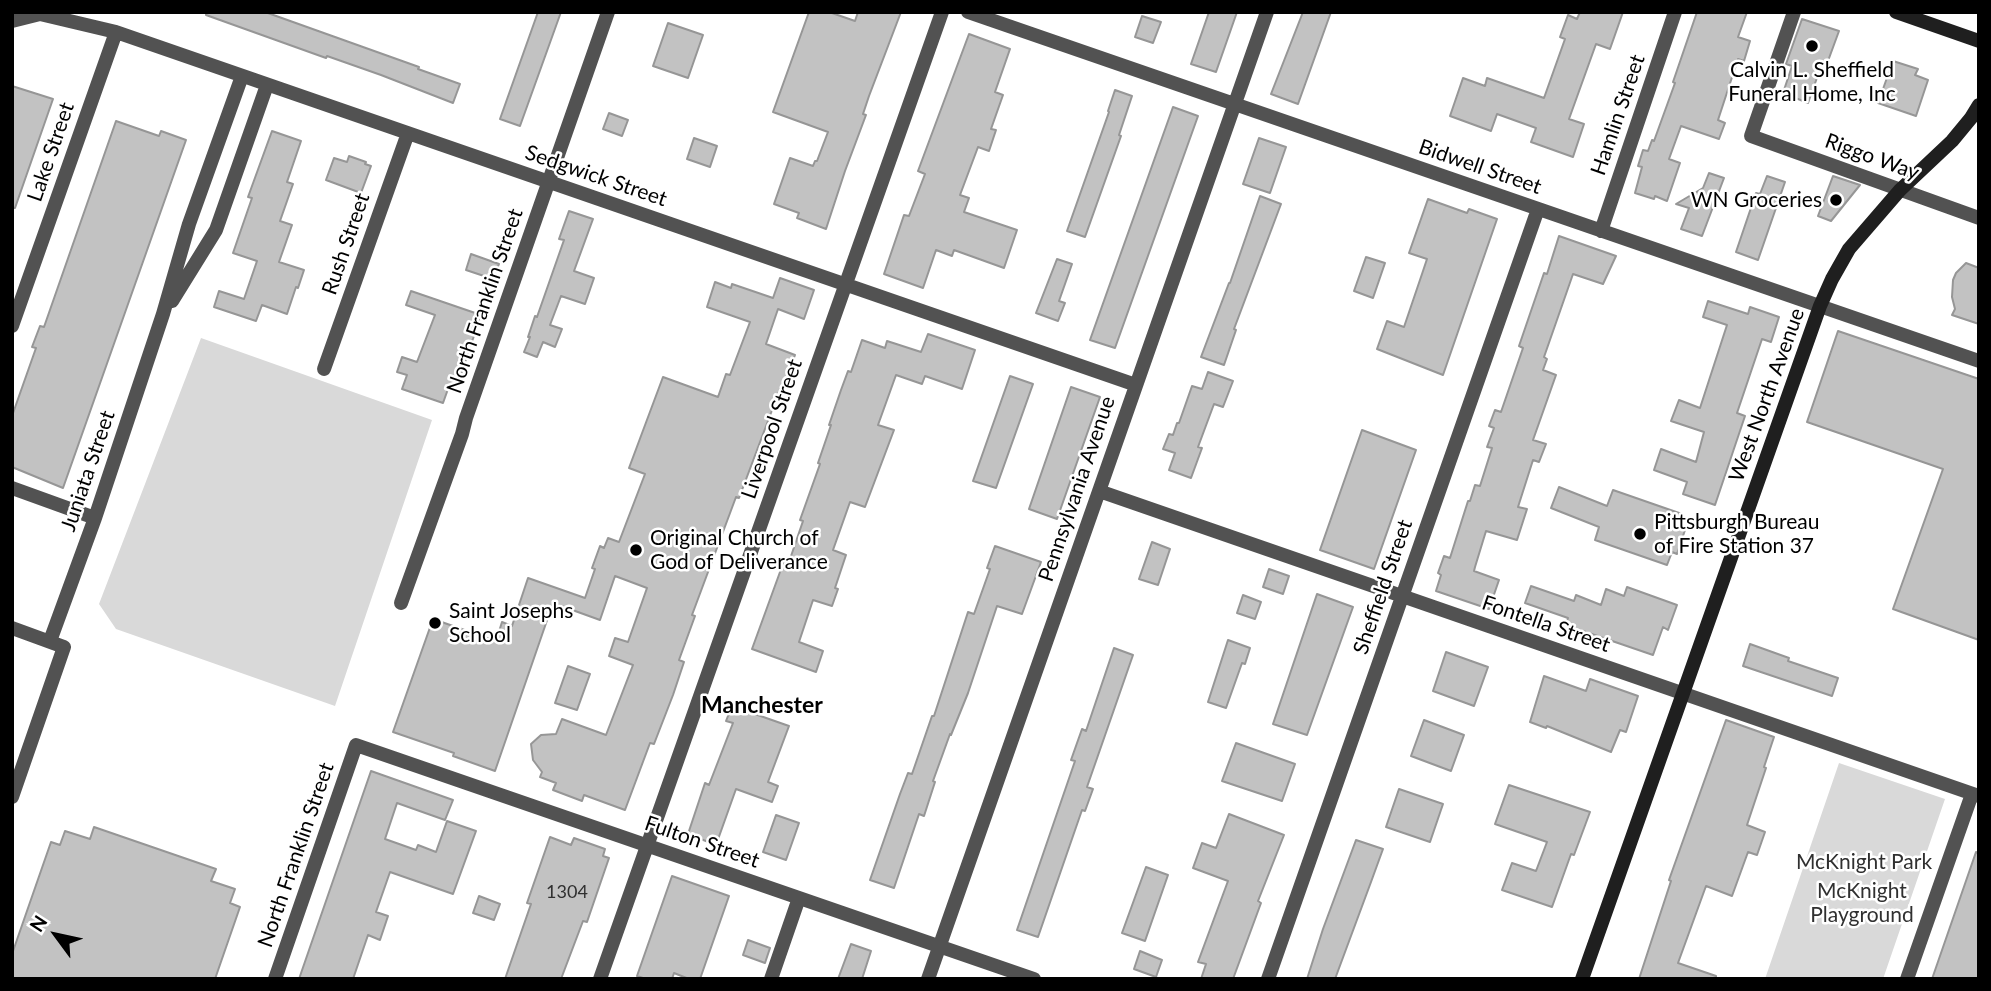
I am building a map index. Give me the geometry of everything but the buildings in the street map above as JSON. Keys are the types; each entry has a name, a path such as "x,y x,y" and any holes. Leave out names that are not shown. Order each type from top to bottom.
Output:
{"street":[{"name":"North Franklin Street","path":"401,603 608,12"},
{"name":"Liverpool Street","path":"600,979 942,12"},
{"name":"Bidwell Street","path":"968,12 1979,361"},
{"name":"Pennsylvania Avenue","path":"928,979 1267,12"},
{"name":"Hamlin Street","path":"1601,230 1675,12"},
{"name":"Riggo Way","path":"1794,12 1751,135 1979,218"},
{"path":"1896,12 1979,41"},
{"name":"Sedgwick Street","path":"12,21 40,14 116,32 1136,385"},
{"name":"Lake Street","path":"12,326 116,32"},
{"name":"Juniata Street","path":"12,797 95,518 163,314 189,224 242,76"},
{"name":"Juniata Street","path":"163,314 216,230 267,85"},
{"name":"West North Avenue","path":"1582,979 1820,306 1832,279 1849,248 1900,190 1952,141 1972,118 1979,105"},
{"name":"Rush Street","path":"324,369 408,133"},
{"name":"Sheffield Street","path":"1268,979 1538,209"},
{"path":"12,488 95,518"},
{"name":"Fontella Street","path":"1099,491 1975,795"},
{"path":"12,628 57,644"},
{"name":"North Franklin Street","path":"275,979 356,745"},
{"name":"Fulton Street","path":"356,745 1034,979"},
{"path":"1907,979 1975,795"},
{"path":"771,979 799,898"}],"green space":[{"path":"201,338 432,420 335,706 116,629 99,604"},
{"name":"McKnight Park","path":"1839,763 1945,799 1883,979 1765,979"}],"place":[{"name":"Calvin L. Sheffield Funeral Home, Inc","path":"1812,46"},
{"name":"WN Groceries","path":"1836,200"},
{"name":"Pittsburgh Bureau of Fire Station 37","path":"1640,534"},
{"name":"Original Church of God of Deliverance","path":"636,550"},
{"name":"Saint Josephs School","path":"435,623"}],"district":[{"name":"Manchester","path":"762,706"}],"park label":[{"name":"McKnight Playground","path":"1862,903"}]}
